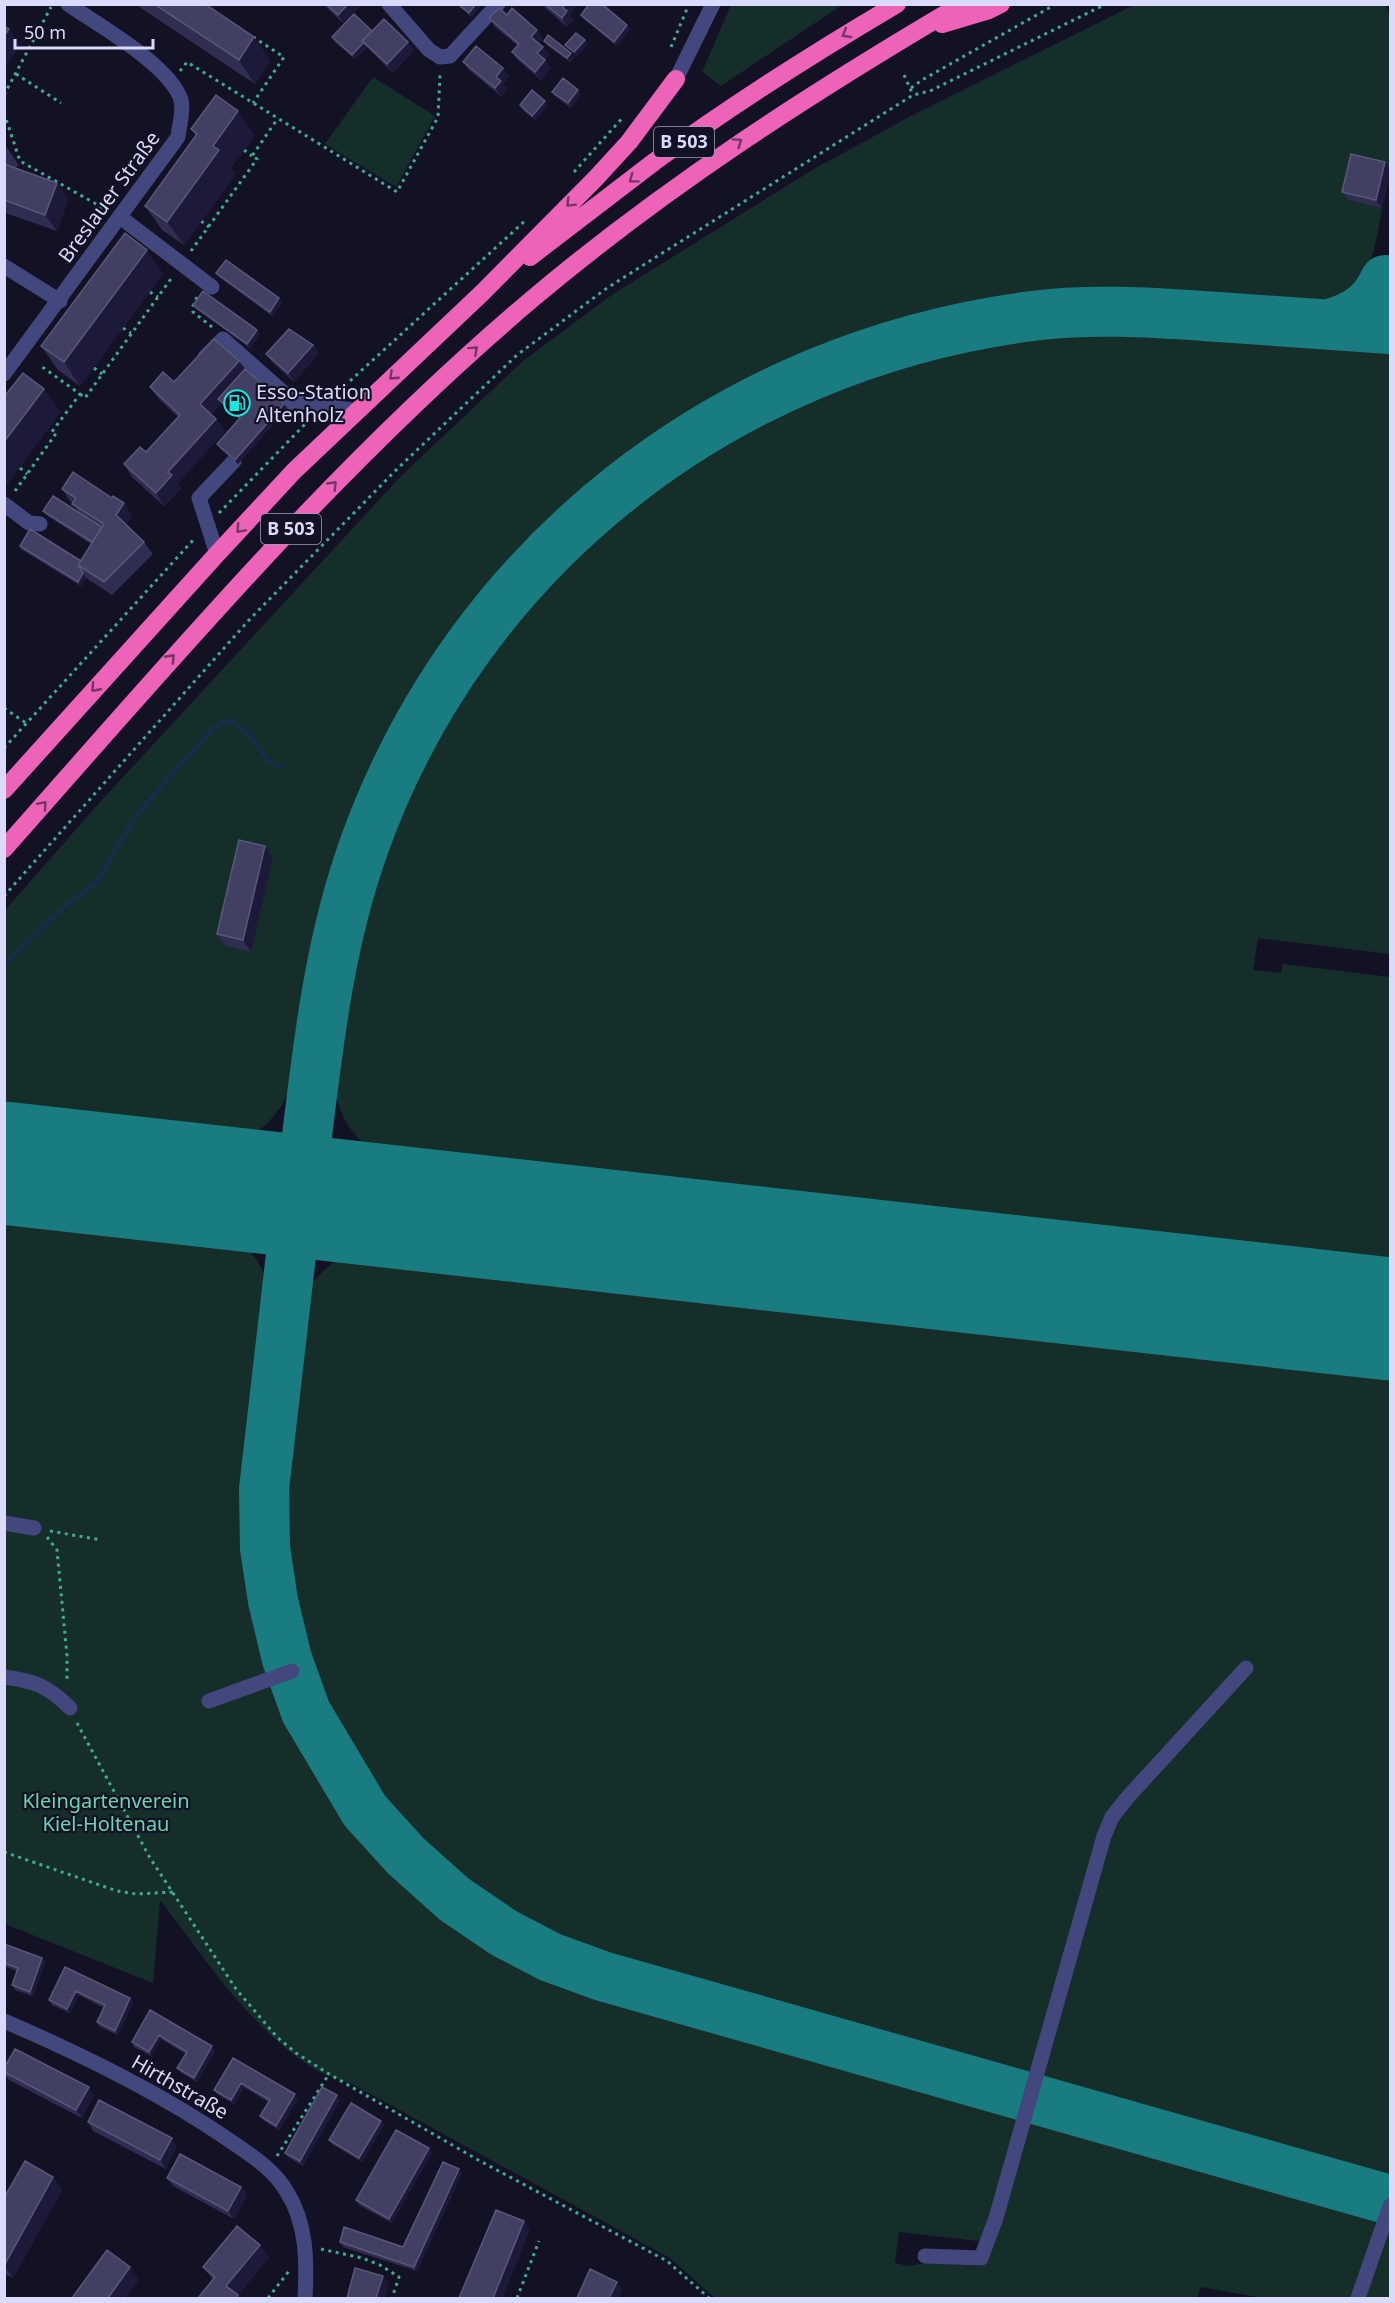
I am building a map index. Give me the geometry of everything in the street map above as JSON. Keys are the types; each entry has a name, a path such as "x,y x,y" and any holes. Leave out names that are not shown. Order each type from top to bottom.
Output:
{"highway":[{"name":"B 503","path":"4,790 294,471 482,293 713,121 828,45 897,4"},
{"name":"B 503","path":"4,849 250,572 368,450 456,367 548,286 677,186 753,133 962,4"},
{"path":"917,31 989,10 1001,4"},
{"path":"482,293 623,149 676,79"}],"street":[{"name":"Breslauer Straße","path":"4,374 60,301 178,137 182,102 172,82 144,56 68,4"},
{"path":"389,4 429,50 440,57 450,56 498,4"},
{"path":"676,79 713,4"},
{"path":"120,217 209,285"},
{"path":"4,266 60,301"},
{"path":"198,365 223,339 289,403 324,405 357,411"},
{"path":"217,554 200,498 234,461"},
{"path":"5,504 29,523 40,524"},
{"path":"4,1523 34,1528"},
{"path":"925,2256 981,2258 996,2218 1104,1836 1112,1817 1126,1798 1246,1668"},
{"path":"209,1701 292,1671"},
{"path":"4,1677 48,1688 70,1708"},
{"name":"Hirthstraße","path":"4,2021 151,2092 210,2127 269,2169 288,2193 301,2227 305,2250 305,2298"},
{"path":"1358,2298 1390,2206"}],"path":[{"path":"4,95 53,4"},
{"path":"671,47 689,4"},
{"path":"911,88 1056,4"},
{"path":"4,896 249,620 396,470 517,355 607,288 913,95 930,91 1106,4"},
{"path":"245,32 284,57 253,103"},
{"path":"249,47 255,38"},
{"path":"172,82 187,62 397,192 438,117 440,57"},
{"path":"16,74 62,103"},
{"path":"904,75 913,95"},
{"path":"568,178 629,110"},
{"path":"4,113 20,161 120,217"},
{"path":"252,156 278,118"},
{"path":"40,366 85,398 257,159 244,150"},
{"path":"224,190 231,195"},
{"path":"4,748 208,524 324,405 536,212"},
{"path":"201,222 208,227"},
{"path":"209,285 194,303 193,312 214,328 223,339"},
{"path":"150,292 158,297"},
{"path":"123,328 131,333"},
{"path":"93,368 102,374"},
{"path":"5,504 55,435 50,431 80,394"},
{"path":"20,468 27,474"},
{"path":"4,708 26,723"},
{"path":"34,1528 101,1540"},
{"path":"34,1528 48,1537 57,1550 70,1708 150,1858 236,1989 257,2016 296,2053 329,2074 480,2161 667,2261 709,2298"},
{"path":"4,1852 117,1891 136,1894 174,1892"},
{"path":"269,2169 329,2074"},
{"path":"517,2298 539,2241"},
{"path":"268,2298 305,2250 324,2249 362,2258 380,2265 399,2277 392,2298"}],"green space":[{"path":"731,4 842,5 721,86 702,72"},
{"path":"1134,5 1386,5 1390,19 1390,170 1348,200 1382,208 1371,258 1366,271 1352,290 1341,297 1322,302 1090,290 996,297 897,323 802,354 699,406 588,483 516,555 437,650 376,762 336,854 315,933 301,1002 292,1082 283,1104 267,1124 246,1139 5,1111 5,910 101,801 401,476 523,361 613,294 814,169 911,116"},
{"path":"373,77 435,116 396,187 325,144"},
{"path":"1090,334 1189,336 1390,350 1390,954 1258,938 1253,970 1281,973 1283,964 1390,977 1390,1269 381,1157 361,1141 342,1114 334,1079 351,969 367,906 402,804 458,703 502,638 546,587 596,535 660,480 741,432 850,381 974,346"},
{"name":"Kleingartenverein Kiel-Holtenau","path":"4,1213 235,1239 248,1249 258,1262 270,1293 247,1500 248,1541 254,1593 272,1666 266,1675 268,1685 278,1687 309,1752 339,1804 399,1871 449,1916 486,1940 561,1979 692,2020 1013,2112 1017,2117 984,2236 978,2241 899,2232 895,2263 908,2266 926,2263 981,2266 994,2236 1025,2124 1033,2118 1376,2215 1379,2221 1353,2298 1263,2298 1201,2287 1197,2298 715,2298 670,2258 352,2084 322,2073 294,2055 251,2015 213,1970 160,1900 153,1983 5,1924"},
{"path":"353,1253 1390,1371 1390,2180 589,1953 539,1930 485,1897 431,1856 381,1802 341,1742 313,1678 289,1595 284,1554 282,1499 301,1309 309,1290 320,1275 334,1262"},
{"path":"1390,2226 1390,2298 1363,2298"}],"building":[{"path":"154,4 205,4 254,37 239,60"},
{"path":"326,4 348,4 338,15"},
{"path":"458,4 476,4 469,13"},
{"path":"545,4 565,4 563,8 567,11 562,18"},
{"path":"589,4 602,4 627,25 614,42 581,15"},
{"path":"499,8 507,15 512,8 537,30 531,37 543,47 537,53 545,60 535,72 512,52 519,44 489,18"},
{"path":"354,14 372,31 352,55 332,37"},
{"path":"384,19 408,42 387,64 362,41"},
{"path":"4,26 9,29 4,36"},
{"path":"576,33 585,40 574,52 565,45"},
{"path":"548,35 571,53 567,58 544,41"},
{"path":"476,46 503,68 496,77 501,81 495,88 463,62"},
{"path":"563,78 578,90 568,103 552,92"},
{"path":"532,90 545,101 532,116 520,105"},
{"path":"216,95 238,111 213,146 219,150 167,222 145,206 197,134 191,129"},
{"path":"1351,154 1385,162 1376,200 1342,192"},
{"path":"4,164 57,183 45,215 4,200"},
{"path":"125,233 147,250 64,362 41,346"},
{"path":"226,260 279,298 270,312 216,273"},
{"path":"203,291 257,330 247,344 193,305"},
{"path":"289,329 313,345 288,373 266,354"},
{"path":"214,339 239,361 200,404 216,419 168,472 172,475 156,493 124,464 140,447 146,452 180,415 150,387 163,372 174,382"},
{"path":"245,369 284,404 235,460 217,444 240,418 218,399"},
{"path":"23,373 44,389 4,442 4,397"},
{"path":"73,472 112,498 113,496 124,503 116,515 144,542 104,582 78,565 104,524 72,504 76,498 62,489"},
{"path":"53,496 102,527 92,542 43,511"},
{"path":"30,529 81,561 78,565 83,573 78,582 20,546"},
{"path":"239,840 265,846 243,940 217,934"},
{"path":"4,1944 42,1958 30,1992 12,1985 18,1968 4,1963"},
{"path":"65,1967 130,1998 115,2031 97,2022 105,2005 76,1991 67,2009 49,2000"},
{"path":"150,2010 212,2046 194,2078 177,2068 187,2052 159,2035 149,2052 132,2042"},
{"path":"15,2049 89,2087 76,2110 4,2072"},
{"path":"233,2058 295,2094 276,2126 260,2116 270,2100 241,2083 231,2100 214,2090"},
{"path":"322,2087 337,2095 300,2161 285,2153"},
{"path":"99,2100 172,2138 160,2160 88,2122"},
{"path":"351,2103 381,2121 359,2158 329,2140"},
{"path":"396,2130 429,2148 389,2219 356,2200"},
{"path":"180,2154 241,2187 228,2211 167,2178"},
{"path":"25,2161 53,2177 4,2266 4,2198"},
{"path":"443,2162 459,2169 414,2267 340,2242 344,2227 403,2247"},
{"path":"496,2210 524,2221 493,2298 459,2298"},
{"path":"237,2226 260,2245 226,2286 238,2295 236,2298 198,2298 215,2277 203,2267"},
{"path":"107,2250 130,2267 108,2298 72,2298"},
{"path":"355,2268 383,2276 376,2298 347,2298"},
{"path":"590,2269 617,2282 609,2298 577,2298"}],"waterway":[{"path":"4,965 66,905 96,883 137,814 213,728 229,720 250,735 268,762 282,767"}],"taxiway":[{"path":"1330,324 1363,309 1375,297 1385,280"},
{"path":"396,1202 358,1191 332,1179 313,1162 307,1148 327,990 342,917 352,882 364,846 410,741 469,646 541,561 623,486 714,424 814,374 920,338 1032,316 1102,312 1172,314 1390,329"},
{"path":"433,1211 383,1210 344,1213 312,1222 298,1233 292,1246 264,1489 265,1548 273,1601 287,1659 306,1712 365,1811 406,1856 454,1899 504,1933 550,1957 602,1976 1390,2200"}],"runway":[{"path":"4,1163 1390,1319"}],"place":[{"name":"Esso-Station Altenholz","path":"237,403"}]}
